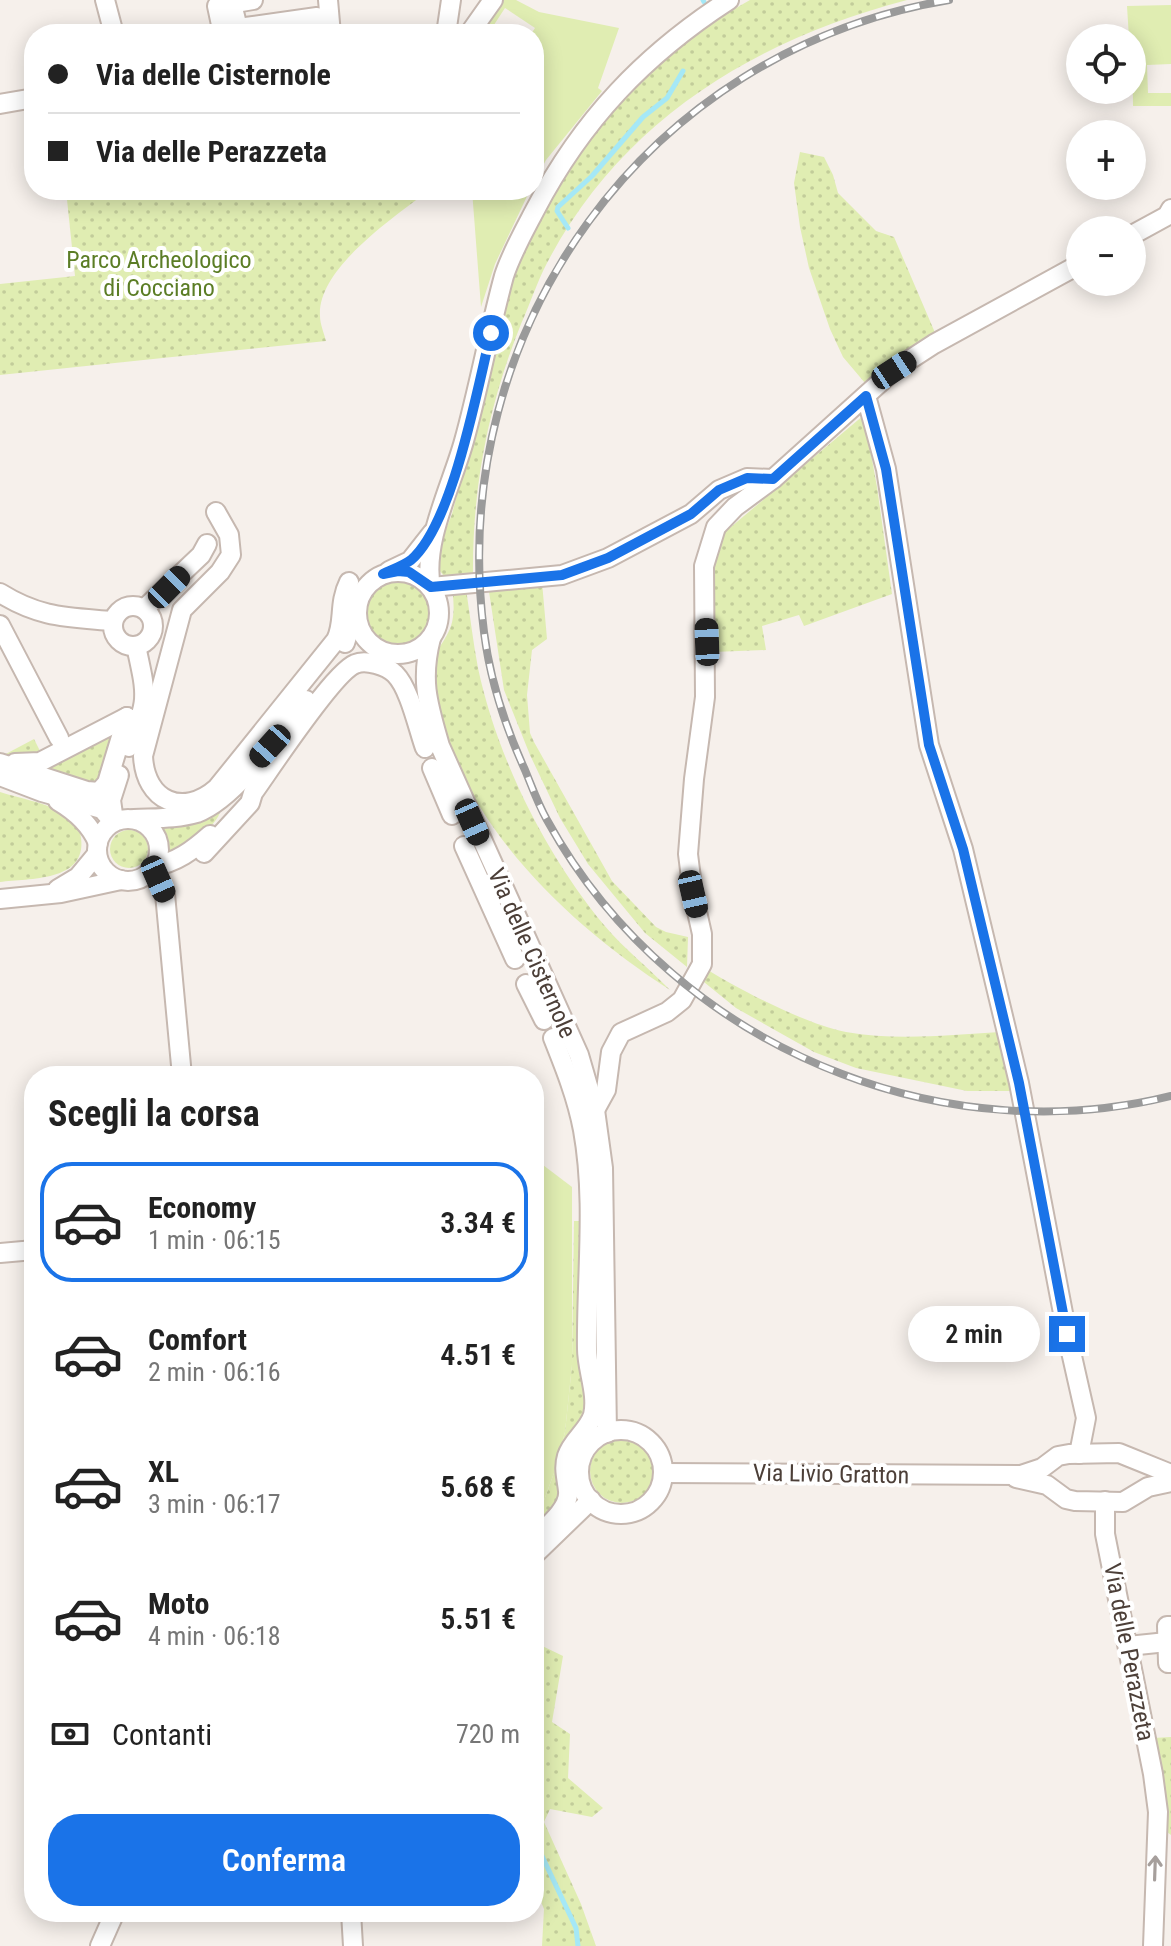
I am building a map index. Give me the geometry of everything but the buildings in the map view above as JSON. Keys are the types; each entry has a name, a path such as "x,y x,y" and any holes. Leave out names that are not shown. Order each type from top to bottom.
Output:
{"street":[{"path":"105,0 111,24"},
{"path":"221,24 217,6 253,0"},
{"path":"328,0 330,24"},
{"path":"447,24 451,0"},
{"path":"476,24 493,0"},
{"path":"544,195 559,165 623,84 685,29 729,0"},
{"path":"232,2 237,24"},
{"path":"267,24 317,17"},
{"path":"0,104 24,100"},
{"path":"325,676 343,660 358,654 411,652 431,638 439,622 439,604 428,573 429,555 464,443 505,274 542,200"},
{"path":"1146,227 1167,216 1171,209"},
{"name":"Via delle Cisternole","path":"595,1110 606,1090 611,1052 621,1033 667,1012 682,1000 702,964 702,934 688,854 705,697 704,566 716,527 735,507 773,479 894,370 934,344 1066,272"},
{"path":"866,396 886,469 929,745 963,849 1019,1083 1086,1418 1110,1453 1131,1463 1137,1475 1135,1485 1106,1501"},
{"path":"38,895 59,889 85,870 98,848 102,833 113,822 177,817 208,808 226,794 270,746 325,676 352,628 361,593 372,580 380,580 398,571 409,572 431,587 562,575 608,558 691,514 719,490 747,478 773,479"},
{"path":"216,512 229,535 231,555 220,572 182,610 143,756 148,782 156,793 168,800 181,804 195,802 217,788 336,640 340,632 341,601 349,582"},
{"path":"380,580 410,561 437,525"},
{"path":"144,609 201,555 207,544"},
{"path":"0,593 20,605 50,616 112,621"},
{"path":"357,605 360,630 369,643 385,652"},
{"path":"137,606 144,609 153,622 153,631 143,644 121,643 115,637 112,621 121,608 137,606"},
{"path":"0,625 59,738"},
{"name":"Via delle Cisternole","path":"431,638 425,663 431,758 579,1055 595,1110 603,1168 606,1438"},
{"path":"113,822 111,800 145,707 146,690 136,646"},
{"name":"Via delle Cisternole","path":"385,652 410,673 429,708"},
{"path":"204,853 250,803 253,793 327,691 345,670 356,663 376,664 396,675 403,685 452,815"},
{"path":"127,717 107,783 99,792 93,793 0,763 40,762 127,717"},
{"path":"140,721 136,753 142,786 156,805 177,817"},
{"path":"0,899 61,893 133,880 188,853 226,818 270,746"},
{"path":"0,776 102,809 113,822"},
{"path":"42,792 69,807 89,827 98,848 101,866 121,880"},
{"path":"134,819 151,829 156,837 158,857 152,868"},
{"path":"464,846 515,959"},
{"path":"152,868 165,894 181,1066"},
{"path":"526,984 544,1020"},
{"path":"544,1530 567,1498 566,1458 571,1446 589,1425 594,1412 587,1358 587,1161 579,1111 553,1038"},
{"path":"0,1253 24,1251"},
{"path":"1066,1499 1056,1485 1055,1476 1059,1465 1074,1454 1086,1418"},
{"path":"622,1430 633,1431 650,1442 660,1455 663,1473 659,1491 653,1499 642,1509 630,1513 611,1513 596,1506 583,1491 579,1479 581,1457 591,1441 622,1430"},
{"name":"Via Livio Gratton","path":"663,1473 1000,1476 1021,1475 1042,1468 1058,1456 1110,1453 1171,1474"},
{"name":"Via Livio Gratton","path":"1000,1476 1034,1480 1066,1499 1106,1501"},
{"path":"1106,1501 1171,1482"},
{"path":"544,1545 591,1500"},
{"name":"Via delle Perazzeta","path":"1106,1501 1105,1534 1158,1812 1153,1946"},
{"path":"1129,1653 1169,1634 1168,1663 1171,1663"},
{"path":"100,1946 111,1922"},
{"path":"352,1922 353,1946"}],"green space":[{"path":"501,0 516,0 539,12 619,28 598,88 602,91 544,164 544,24 529,24 505,8 495,24 485,24"},
{"path":"750,0 907,0 797,38 746,63 698,93 654,127 614,167 578,212 537,285 509,355 484,448 475,511 473,577 445,577 438,569 437,552 452,514 512,282 551,196 576,156 637,85 672,53"},
{"path":"1171,5 1171,64 1147,65 1148,93 1171,93 1171,106 1133,106 1146,104 1146,24 1128,24 1127,6"},
{"path":"800,152 824,157 838,193 876,231 894,237 936,335 865,383 843,357 809,268 794,183"},
{"name":"Parco Archeologico di Cocciano","path":"67,200 416,200 361,245 331,280 322,298 320,316 326,341 0,375 0,284 75,276"},
{"path":"473,200 525,200 495,264 481,307"},
{"path":"864,415 892,594 804,626 799,615 762,626 766,650 713,652 711,563 719,537"},
{"path":"389,580 403,580 415,585 424,594 429,613 427,626 420,637 403,646 389,646 377,641 368,632 363,620 363,606 368,594 377,585"},
{"path":"542,582 547,639 532,650 527,695 530,733 612,881 656,927 688,937 687,967 645,933 588,864 560,818 504,690 488,585"},
{"path":"466,589 486,702 526,804 583,898 612,934 670,990 590,931 553,897 518,860 488,820 463,777 444,731 432,672 434,657 451,626 453,596"},
{"path":"127,717 104,788 0,763 0,754 2,756 34,739 44,759"},
{"path":"0,792 45,805 71,818 81,838 75,863 54,875 0,882"},
{"path":"221,809 206,830 164,856 163,826 189,824"},
{"path":"129,830 143,835 148,849 143,863 129,868 115,863 110,849 115,835"},
{"path":"706,969 793,1014 846,1032 904,1037 1000,1032 1013,1091 967,1091 856,1068 814,1052 736,1008 699,978"},
{"path":"544,1166 572,1187 572,1365 565,1432 544,1500"},
{"path":"574,1221 589,1221 593,1396 566,1486 544,1522 544,1500 565,1432 572,1365"},
{"path":"622,1439 640,1445 648,1453 654,1471 648,1489 640,1497 622,1503 604,1497 596,1489 590,1471 596,1453 604,1445"},
{"path":"544,1647 563,1656 552,1722 570,1734 568,1778 603,1808 592,1817 550,1809 544,1822"},
{"path":"1171,1737 1171,1835 1164,1830 1153,1738"},
{"path":"544,1822 581,1904 596,1946 542,1946"}],"waterway":[{"path":"568,228 557,211 558,207 592,176 643,117 667,98 683,71"},
{"path":"544,1860 576,1928 578,1946"}],"railway":[{"path":"949,0 841,29 743,77 659,142 589,222 534,312 498,413 480,520 484,632 490,668 505,720 535,795 573,863 636,939 672,973 711,1004 753,1031 842,1074 882,1088 963,1106 1005,1110 1089,1110 1171,1096"}],"route":[{"path":"491,333 464,443 437,525 410,561 383,574 409,572 431,587 562,575 608,558 691,514 719,490 747,478 773,479 866,396 886,469 929,745 963,849 1019,1083 1067,1334"}]}
